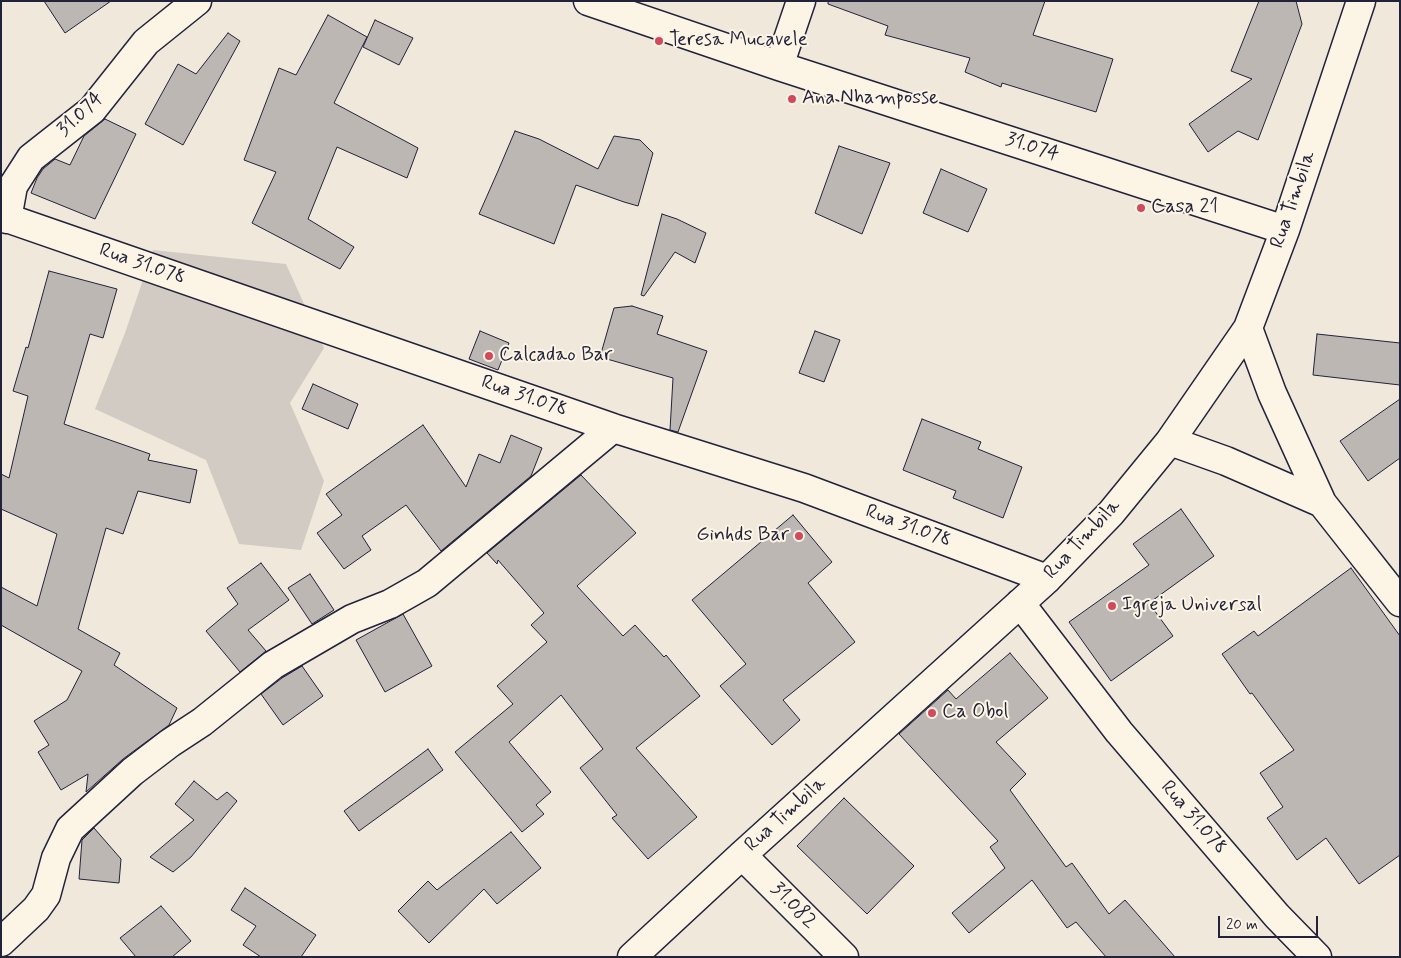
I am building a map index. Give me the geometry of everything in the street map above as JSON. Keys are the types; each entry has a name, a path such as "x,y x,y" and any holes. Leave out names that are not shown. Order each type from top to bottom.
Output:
{"street":[{"name":"31.074","path":"4,217 13,186 31,158 92,110 146,42 198,1"},
{"name":"31.074","path":"588,1 779,66 1285,230"},
{"path":"779,66 801,1"},
{"name":"Rua Timbila","path":"632,957 742,855 1048,579 1111,513 1170,441 1248,328 1285,230 1360,1"},
{"name":"Rua 31.078","path":"4,217 613,428 804,488 1048,579"},
{"path":"1248,328 1272,394 1322,503 1400,602"},
{"path":"1,942 36,909 46,895 56,858 70,828 132,772 170,743 202,722 273,665 352,619 390,604 427,583 613,428"},
{"path":"1170,441 1226,461 1322,503"},
{"name":"Rua 31.078","path":"1020,603 1118,732 1277,916 1317,957"},
{"name":"31.082","path":"742,855 844,957"}],"shaded area":[{"path":"153,250 286,264 324,348 290,403 324,481 301,550 239,544 206,460 95,409 125,333"}],"building":[{"path":"44,1 111,1 65,33"},
{"path":"828,1 1045,1 1033,35 1113,59 1096,112 1002,83 1001,87 965,72 970,58 885,35 888,26 828,4"},
{"path":"1259,1 1296,1 1302,24 1258,140 1238,131 1208,152 1189,124 1252,79 1231,71"},
{"path":"328,15 367,37 334,103 418,148 407,178 337,147 308,219 354,247 340,269 252,223 276,172 244,160 279,68 296,75"},
{"path":"375,20 413,38 399,65 363,47"},
{"path":"228,33 240,41 183,145 145,124 178,64 196,74"},
{"path":"105,119 136,134 95,219 31,193 43,169 55,159 70,165 84,136"},
{"path":"515,131 539,139 598,169 614,136 640,140 653,153 638,206 576,185 554,244 479,214"},
{"path":"839,146 890,163 862,234 815,213"},
{"path":"941,169 987,189 968,232 923,213"},
{"path":"662,214 706,233 695,263 675,252 644,296 641,295"},
{"path":"49,271 117,289 103,338 90,334 64,424 150,454 148,460 197,470 190,503 138,491 123,534 106,528 78,629 120,653 114,665 177,708 169,725 123,759 86,792 88,774 61,790 38,752 49,745 34,721 67,700 82,671 1,625 1,587 37,606 57,534 1,509 1,474 9,478 28,396 13,391 26,347 28,348"},
{"path":"632,306 663,316 657,334 707,351 678,432 670,430 673,378 600,357 614,308"},
{"path":"480,331 509,343 498,370 469,359"},
{"path":"815,331 840,340 824,382 799,373"},
{"path":"1317,334 1400,343 1400,385 1313,375"},
{"path":"313,384 358,404 348,429 302,409"},
{"path":"1400,399 1400,458 1368,481 1340,441"},
{"path":"922,419 981,442 978,449 1022,467 1003,518 953,498 956,491 903,470"},
{"path":"423,425 466,487 479,454 500,463 511,435 542,448 531,476 441,551 406,505 362,536 371,550 344,569 317,533 342,515 326,494"},
{"path":"581,475 636,533 577,586 623,636 635,625 664,657 666,655 700,696 636,748 697,817 648,859 612,818 617,815 580,768 603,749 561,695 509,742 551,792 536,805 544,814 522,832 455,752 513,704 497,686 547,642 531,625 544,613 498,560 497,564 487,553"},
{"path":"1181,509 1214,556 1149,603 1173,636 1111,681 1069,622 1149,565 1133,544"},
{"path":"793,515 832,562 808,583 855,642 783,700 800,720 772,745 720,686 746,664 692,600"},
{"path":"261,563 289,600 248,630 266,651 240,672 206,631 238,604 227,588"},
{"path":"1351,568 1400,636 1400,855 1359,884 1326,838 1297,860 1267,818 1283,807 1260,773 1294,750 1252,693 1250,694 1222,654 1254,631 1258,636"},
{"path":"310,574 334,610 312,624 288,588"},
{"path":"403,614 432,666 385,692 356,640"},
{"path":"1010,653 1048,698 996,742 1026,774 1010,790 1066,867 1072,863 1109,914 1125,900 1175,957 1106,957 1076,922 1067,928 1032,880 969,933 952,913 1005,868 990,847 998,841 899,734 948,690 956,699"},
{"path":"302,666 323,696 283,725 261,694"},
{"path":"428,749 443,770 359,831 344,811"},
{"path":"194,781 217,800 227,792 237,801 191,857 173,872 150,857 194,820 175,804"},
{"path":"844,798 914,866 867,914 797,846"},
{"path":"94,828 121,859 119,883 79,879 82,840"},
{"path":"511,832 541,868 497,904 484,889 429,943 398,911 428,881 437,890"},
{"path":"245,888 316,935 301,957 261,957 243,945 256,926 231,910"},
{"path":"161,906 191,941 172,957 136,957 120,938"}],"place":[{"name":"Teresa Mucavele","path":"659,41"},
{"name":"Ana Nhamposse","path":"792,99"},
{"name":"Casa 21","path":"1141,208"},
{"name":"Calcadao Bar","path":"489,356"},
{"name":"Ginhds Bar","path":"799,536"},
{"name":"Igreja Universal","path":"1112,606"},
{"name":"Ca Obol","path":"932,713"}]}
